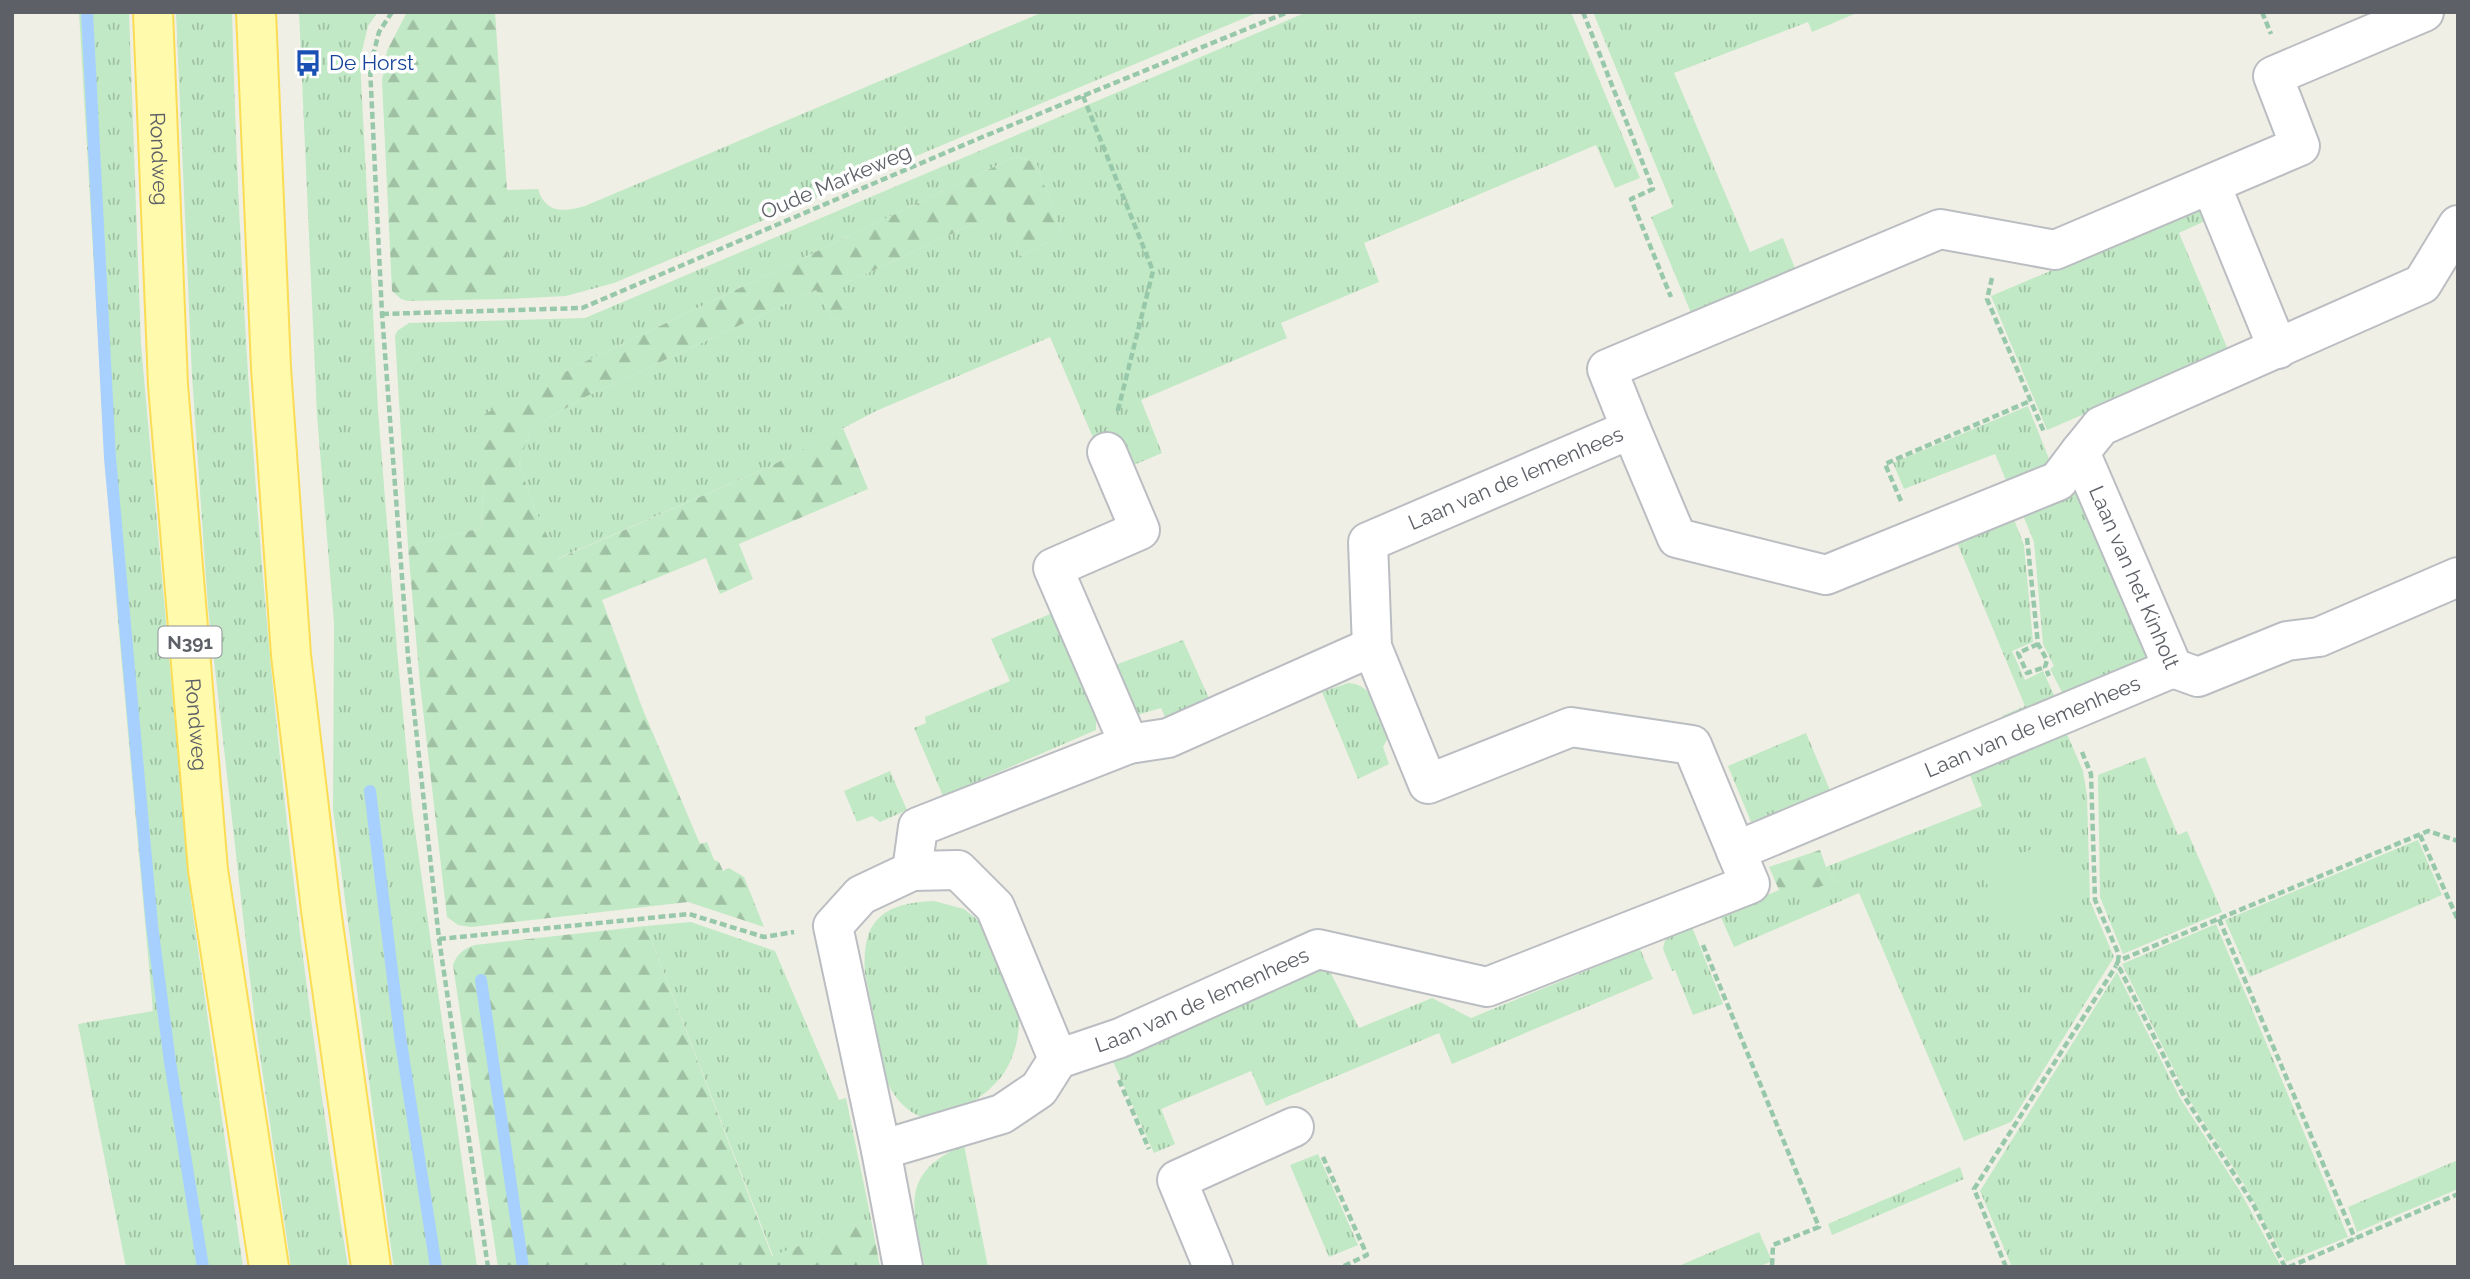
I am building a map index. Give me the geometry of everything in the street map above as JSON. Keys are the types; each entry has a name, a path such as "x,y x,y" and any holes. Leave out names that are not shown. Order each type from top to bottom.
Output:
{"main road":[{"name":"Rondweg","path":"153,12 168,385 208,870 269,1267"},
{"path":"256,12 271,368 291,656 321,910 371,1267"}],"street":[{"path":"1631,429 1607,369 1940,229 2055,250 2211,185 2300,146 2273,76 2424,12"},
{"path":"2211,185 2278,349"},
{"path":"2081,450 2101,426 2422,284 2458,225"},
{"name":"Laan van de Iemenhees","path":"1058,1059 1102,1044 1318,949 1487,987 1750,884 1692,745 1571,727 1427,784 1372,647 1368,542 1631,429 1677,538 1826,575 2058,481 2081,450"},
{"name":"Laan van het Kinholt","path":"2081,450 2173,668 2199,677 2287,641 2319,637 2458,577"},
{"path":"1107,453 1140,530 1053,568 1129,744"},
{"path":"912,871 918,827 1129,744 1168,737 1372,647"},
{"name":"Laan van de Iemenhees","path":"1736,851 2173,668"},
{"path":"881,1150 1002,1114 1039,1089 1058,1059 995,907 958,870 912,871 861,895 833,926 903,1267"},
{"path":"1213,1267 1177,1180 1294,1128"}],"path":[{"path":"392,12 379,32 370,67 382,314 408,656 439,939 488,1267"},
{"name":"Oude Markeweg","path":"382,314 582,307 1288,12"},
{"path":"1583,12 1653,189 1631,199 1688,335"},
{"path":"1083,96 1153,271 1107,453"},
{"path":"2000,240 1987,299 2043,432 2081,450"},
{"path":"1917,538 1885,464 2030,401"},
{"path":"2006,1267 1974,1189 2117,963 2119,955 2095,900 2091,774 2045,667 2047,660 2038,644 2029,544 2011,500"},
{"path":"2038,644 2018,653 2027,673 2045,667"},
{"path":"2117,963 2428,831 2458,841"},
{"path":"2420,835 2458,920"},
{"path":"1688,908 1819,1227 1773,1245 1772,1267"},
{"path":"439,939 689,914 764,937 833,926"},
{"path":"2219,919 2355,1239"},
{"path":"2117,963 2184,1096 2252,1202 2287,1267 2458,1194"},
{"path":"1102,1044 1159,1170 1178,1183"},
{"path":"1294,1128 1307,1120 1367,1255 1342,1267"}],"green space":[{"path":"79,12 129,12 141,345 191,900 243,1267 126,1267 78,1024 153,1011 116,599"},
{"path":"176,12 232,12 245,327 269,641 303,955 348,1267 291,1267 254,1014 208,607 192,376"},
{"path":"299,12 378,12 368,26 360,59 378,410 412,809 477,1267 394,1267 392,1255 333,809 334,623 317,415"},
{"path":"407,12 495,12 507,190 507,299 408,301 392,291 382,81 387,51"},
{"path":"1043,12 1259,12 614,283 566,296 507,299 507,190 538,189 546,203 557,209 585,206"},
{"path":"1307,12 1571,12 1640,178 1615,188 1596,145 1364,243 1379,282 1281,323 1287,338 1141,400 1162,453 1129,467 1097,447 1050,337 876,411 771,466 557,559 519,464 531,429 585,397 816,290 834,321 850,315 842,285 1004,212 1021,256 1062,235 1036,162 1015,157 580,364 484,415 481,528 408,547 395,336 397,331 409,323 585,318"},
{"path":"1593,12 1859,12 1812,32 1808,22 1674,73 1750,252 1783,238 1798,276 1694,320 1651,217 1673,207"},
{"path":"1015,157 1036,162 1062,235 1021,256 1004,213 973,224 842,285 851,315 834,321 816,290 585,397 531,429 519,464 534,507 558,559 771,466 843,428 868,489 739,544 753,579 720,594 706,558 602,600 643,710 700,844 707,842 714,860 719,862 723,871 729,868 744,877 764,927 688,902 471,927 458,925 447,917 420,684 408,547 481,528 483,415 580,364"},
{"path":"2202,207 2207,220 2179,233 2229,352 2047,430 1991,296"},
{"path":"2028,406 2051,464 2008,485 1995,454 1904,489 1893,463"},
{"path":"2083,487 2156,660 2065,698 2050,669 2054,666 2043,644 2034,542 2022,513"},
{"path":"2013,517 2024,545 2033,642 2012,651 2025,680 2043,671 2057,702 2006,724 2002,716 2025,706 1956,540"},
{"path":"1057,611 1096,704 1096,730 943,796 914,728 926,723 925,717 1010,681 991,639"},
{"path":"1183,640 1211,703 1167,721 1161,708 1137,715 1115,665"},
{"path":"1348,683 1364,688 1370,694 1390,734 1383,747 1389,764 1358,779 1322,692"},
{"path":"1806,733 1830,790 1751,822 1728,766"},
{"path":"2067,734 2083,771 2087,796 2090,901 2114,957 2011,1122 1964,1141 1859,893 1734,947 1720,915 1779,890 1773,903 1836,881 1826,867 1982,806 1970,775"},
{"path":"2145,757 2178,835 2187,831 2222,912 2123,954 2100,897 2098,775"},
{"path":"890,771 907,810 880,822 872,816 857,822 844,791"},
{"path":"2054,839 2082,901 2010,930 1981,872"},
{"path":"2418,840 2442,895 2250,977 2225,920"},
{"path":"1820,850 1826,867 1836,881 1772,904 1779,890 1769,867"},
{"path":"934,901 964,909 984,925 1019,1011 1019,1019 1014,1051 998,1080 962,1108 933,1118 910,1111 893,1093 886,1079 865,973 865,955 867,940 879,918 901,906"},
{"path":"691,922 775,951 839,1100 846,1098 871,1219 773,1256 646,926"},
{"path":"2216,924 2348,1237 2286,1262 2246,1187 2187,1096 2122,964"},
{"path":"646,926 772,1256 871,1219 880,1267 498,1267 453,965 461,952 475,945"},
{"path":"1692,927 1723,1004 1693,1015 1675,970 1672,971 1663,949 1665,940"},
{"path":"1640,949 1653,979 1452,1064 1439,1033 1266,1106 1251,1071 1161,1109 1175,1144 1154,1153 1110,1055 1326,964 1359,1028 1432,998 1471,1018"},
{"path":"2117,972 2180,1098 2240,1191 2280,1265 2012,1267 1980,1191"},
{"path":"964,1145 988,1267 925,1267 915,1210 915,1194 919,1181 928,1168 943,1156"},
{"path":"1318,1154 1358,1245 1329,1257 1290,1165"},
{"path":"2458,1160 2458,1189 2357,1232 2348,1207"},
{"path":"1960,1167 1964,1179 1832,1235 1828,1224"},
{"path":"1759,1232 1772,1261 1759,1267 1676,1267"}],"waterway":[{"path":"87,12 110,458 152,925 170,1062 203,1267"},
{"path":"370,791 400,1036 436,1267"},
{"path":"481,980 523,1267"}],"place":[{"name":"De Horst","path":"308,63"}]}
